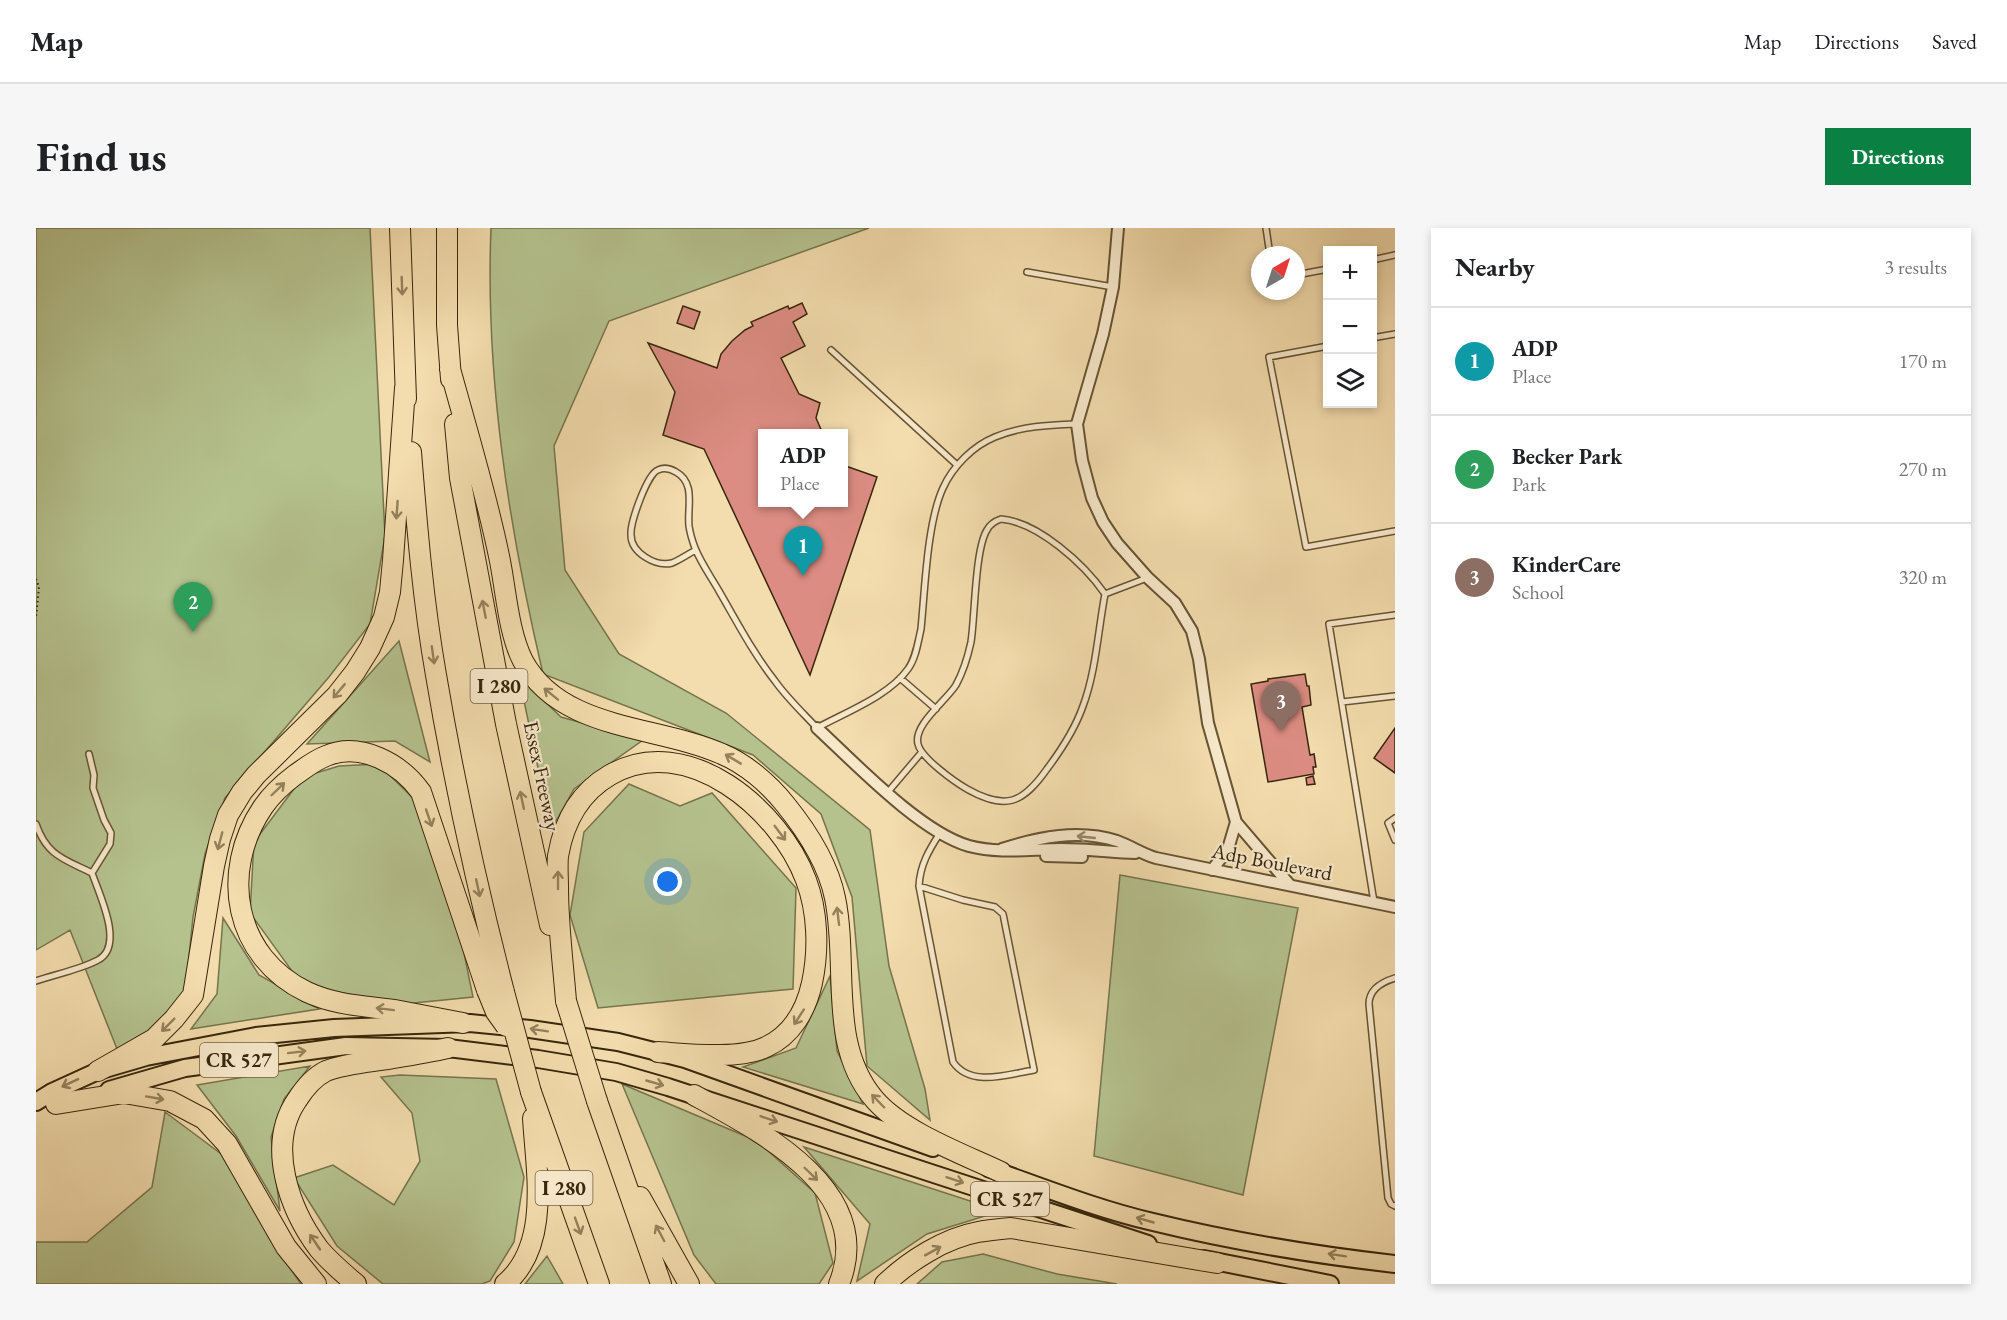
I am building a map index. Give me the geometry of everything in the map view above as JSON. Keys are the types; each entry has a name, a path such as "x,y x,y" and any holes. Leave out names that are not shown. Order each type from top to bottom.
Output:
{"highway":[{"name":"I 280","path":"400,228 405,388 421,563 436,673 496,991 516,1040 531,1092 599,1284"},
{"name":"Essex Freeway","path":"447,228 447,325 460,478 506,724 566,1001 609,1138 661,1284"},
{"path":"450,369 499,555 515,639 523,661 545,690 574,710 699,745 725,755 747,768 783,801 805,829 829,876 841,942 844,1013 849,1052 859,1077 876,1101 899,1120 1001,1172"},
{"path":"98,1071 154,1039 193,995 214,866 228,815 256,775 337,695 370,648 384,617 390,592 393,560 405,388"},
{"path":"463,1023 399,1011 349,1005 307,992 276,970 256,950 240,914 239,872 250,832 262,808 274,793 307,766 327,755 342,752 365,754 385,760 413,781 421,792 496,991"},
{"path":"566,1001 558,900 558,857 565,828 572,812 583,796 599,781 621,768 642,763 663,762 687,766 711,775 760,809 795,854 807,881 814,909 816,965 802,1014 786,1033 766,1047 748,1052 712,1055 658,1052"},
{"path":"356,1284 320,1249 304,1226 292,1200 281,1150 286,1118 306,1086 325,1072 448,1048"},
{"path":"505,1284 521,1265 531,1248 535,1231 536,1179 531,1092"},
{"path":"56,1104 124,1093 170,1101 204,1119 227,1144 286,1247 316,1284"},
{"path":"694,1095 783,1148 821,1184 838,1212 845,1239 845,1262 839,1284"},
{"path":"609,1138 689,1284"},
{"path":"885,1284 921,1258 953,1239 977,1232 1011,1228 1217,1263"}],"main road":[{"name":"CR 527","path":"36,1102 98,1071 146,1057 256,1036 345,1028 463,1023 541,1030 618,1042 685,1059 1061,1194 1151,1222 1250,1242 1395,1264"},
{"name":"CR 527","path":"36,1112 56,1104 185,1068 346,1046 448,1048 538,1059 616,1072 694,1095 1127,1238 1217,1263 1330,1284"}],"street":[{"path":"1118,228 1113,287 1103,334 1077,424 1082,460 1092,498 1103,522 1148,578 1175,603 1191,631 1199,659 1208,723 1236,822 1289,884"},
{"name":"Adp Boulevard","path":"818,728 888,792 940,833 969,846 1002,849 1019,855 1127,860 1141,854"},
{"path":"1212,870 1228,849 1236,822"},
{"name":"Adp Boulevard","path":"1002,849 1029,840 1059,835 1084,835 1118,842 1141,854 1395,907"}],"lane":[{"path":"1266,228 1269,246"},
{"path":"1377,259 1395,255"},
{"path":"1305,274 1323,270"},
{"path":"1027,272 1113,287"},
{"path":"1377,337 1395,334"},
{"path":"1323,347 1269,357 1306,547 1395,531"},
{"path":"831,350 957,465"},
{"path":"696,550 665,564 646,557 637,550 633,543 630,536 632,525 645,488 653,473 659,469 665,468 678,473 687,482 689,525 696,550 754,652 775,681 818,728 887,689 909,668 917,648 936,510 943,487 957,465 975,449 994,437 1016,430 1047,425 1077,424"},
{"path":"1001,519 1010,520 1038,533 1072,558 1105,594 1090,684 1083,706 1059,754 1027,794 1006,801 977,795 950,778 921,753 917,738 922,724 936,709 956,685 964,667 971,643 981,549 987,529 994,522 1001,519"},
{"path":"1105,594 1148,578"},
{"path":"1374,902 1329,624 1395,615"},
{"path":"900,678 936,709"},
{"path":"1342,702 1395,696"},
{"path":"888,792 921,753"},
{"path":"89,754 94,775 93,788 111,833 110,844 92,873"},
{"path":"1395,818 1388,823 1395,840"},
{"path":"36,824 42,840 57,856 92,873 111,937 109,951 99,959 36,981"},
{"path":"919,886 995,907 1003,915 1034,1070 983,1078 962,1071 953,1062 919,886 919,874 923,862 940,833"},
{"path":"1395,978 1373,990 1369,997 1388,1198 1395,1206"}],"path":[{"path":"36,579 39,587 36,617"}],"green space":[{"path":"36,228 370,228 385,536 370,624 329,677 225,798 205,854 193,917 185,996 166,1020 117,1049 70,930 36,950"},
{"path":"491,228 869,228 609,321 554,446 565,570 619,654 726,713 870,830 889,966 925,1089 930,1120 867,1066 852,897 821,814 753,755 543,674 520,564 502,452 492,340"},
{"path":"399,641 430,762 395,741 307,744"},
{"path":"519,677 561,717 643,740 574,789 551,830"},
{"path":"378,764 412,797 457,919 473,997 404,1004 326,990 297,978 250,913 254,842 303,777 339,766"},
{"path":"629,784 680,806 712,793 796,888 793,989 598,1008 570,915 584,832"},
{"path":"1120,875 1298,908 1243,1195 1094,1156"},
{"path":"223,918 259,975 319,1009 191,1029 217,994"},
{"path":"830,976 837,1051 863,1104 743,1067 796,1048"},
{"path":"310,1066 284,1099 271,1137 280,1211 236,1136 197,1085"},
{"path":"400,1075 496,1079 524,1177 514,1242 490,1281 482,1284 383,1284 337,1246 294,1178 333,1165 394,1205 420,1161 412,1113 381,1077"},
{"path":"622,1084 757,1141 815,1193 833,1263 819,1284 716,1284 694,1255"},
{"path":"165,1112 224,1156 271,1241 301,1284 36,1284 36,1242 87,1242 152,1187"},
{"path":"804,1147 1001,1211 927,1234 857,1281 870,1224"},
{"path":"983,1254 1057,1274 1117,1284 917,1284 942,1262"},
{"path":"547,1256 563,1284 525,1284"}],"building":[{"path":"802,303 807,314 793,322 805,346 781,358 799,394 820,403 816,418 821,429 758,429 758,507 848,507 848,467 877,477 810,675 704,449 663,435 675,392 648,343 717,368 721,354 732,341 753,326 751,322 788,306 789,309"},
{"path":"683,306 700,312 694,329 677,323"},
{"path":"1305,674 1311,705 1302,707 1310,755 1314,754 1316,767 1313,767 1314,774 1268,782 1251,684 1268,681 1268,679"},
{"path":"1395,728 1395,773 1374,758"},
{"path":"1313,776 1315,784 1307,785 1306,778"}],"place":[{"name":"ADP","path":"803,576"},
{"name":"Becker Park","path":"193,632"},
{"name":"KinderCare","path":"1281,731"}]}
